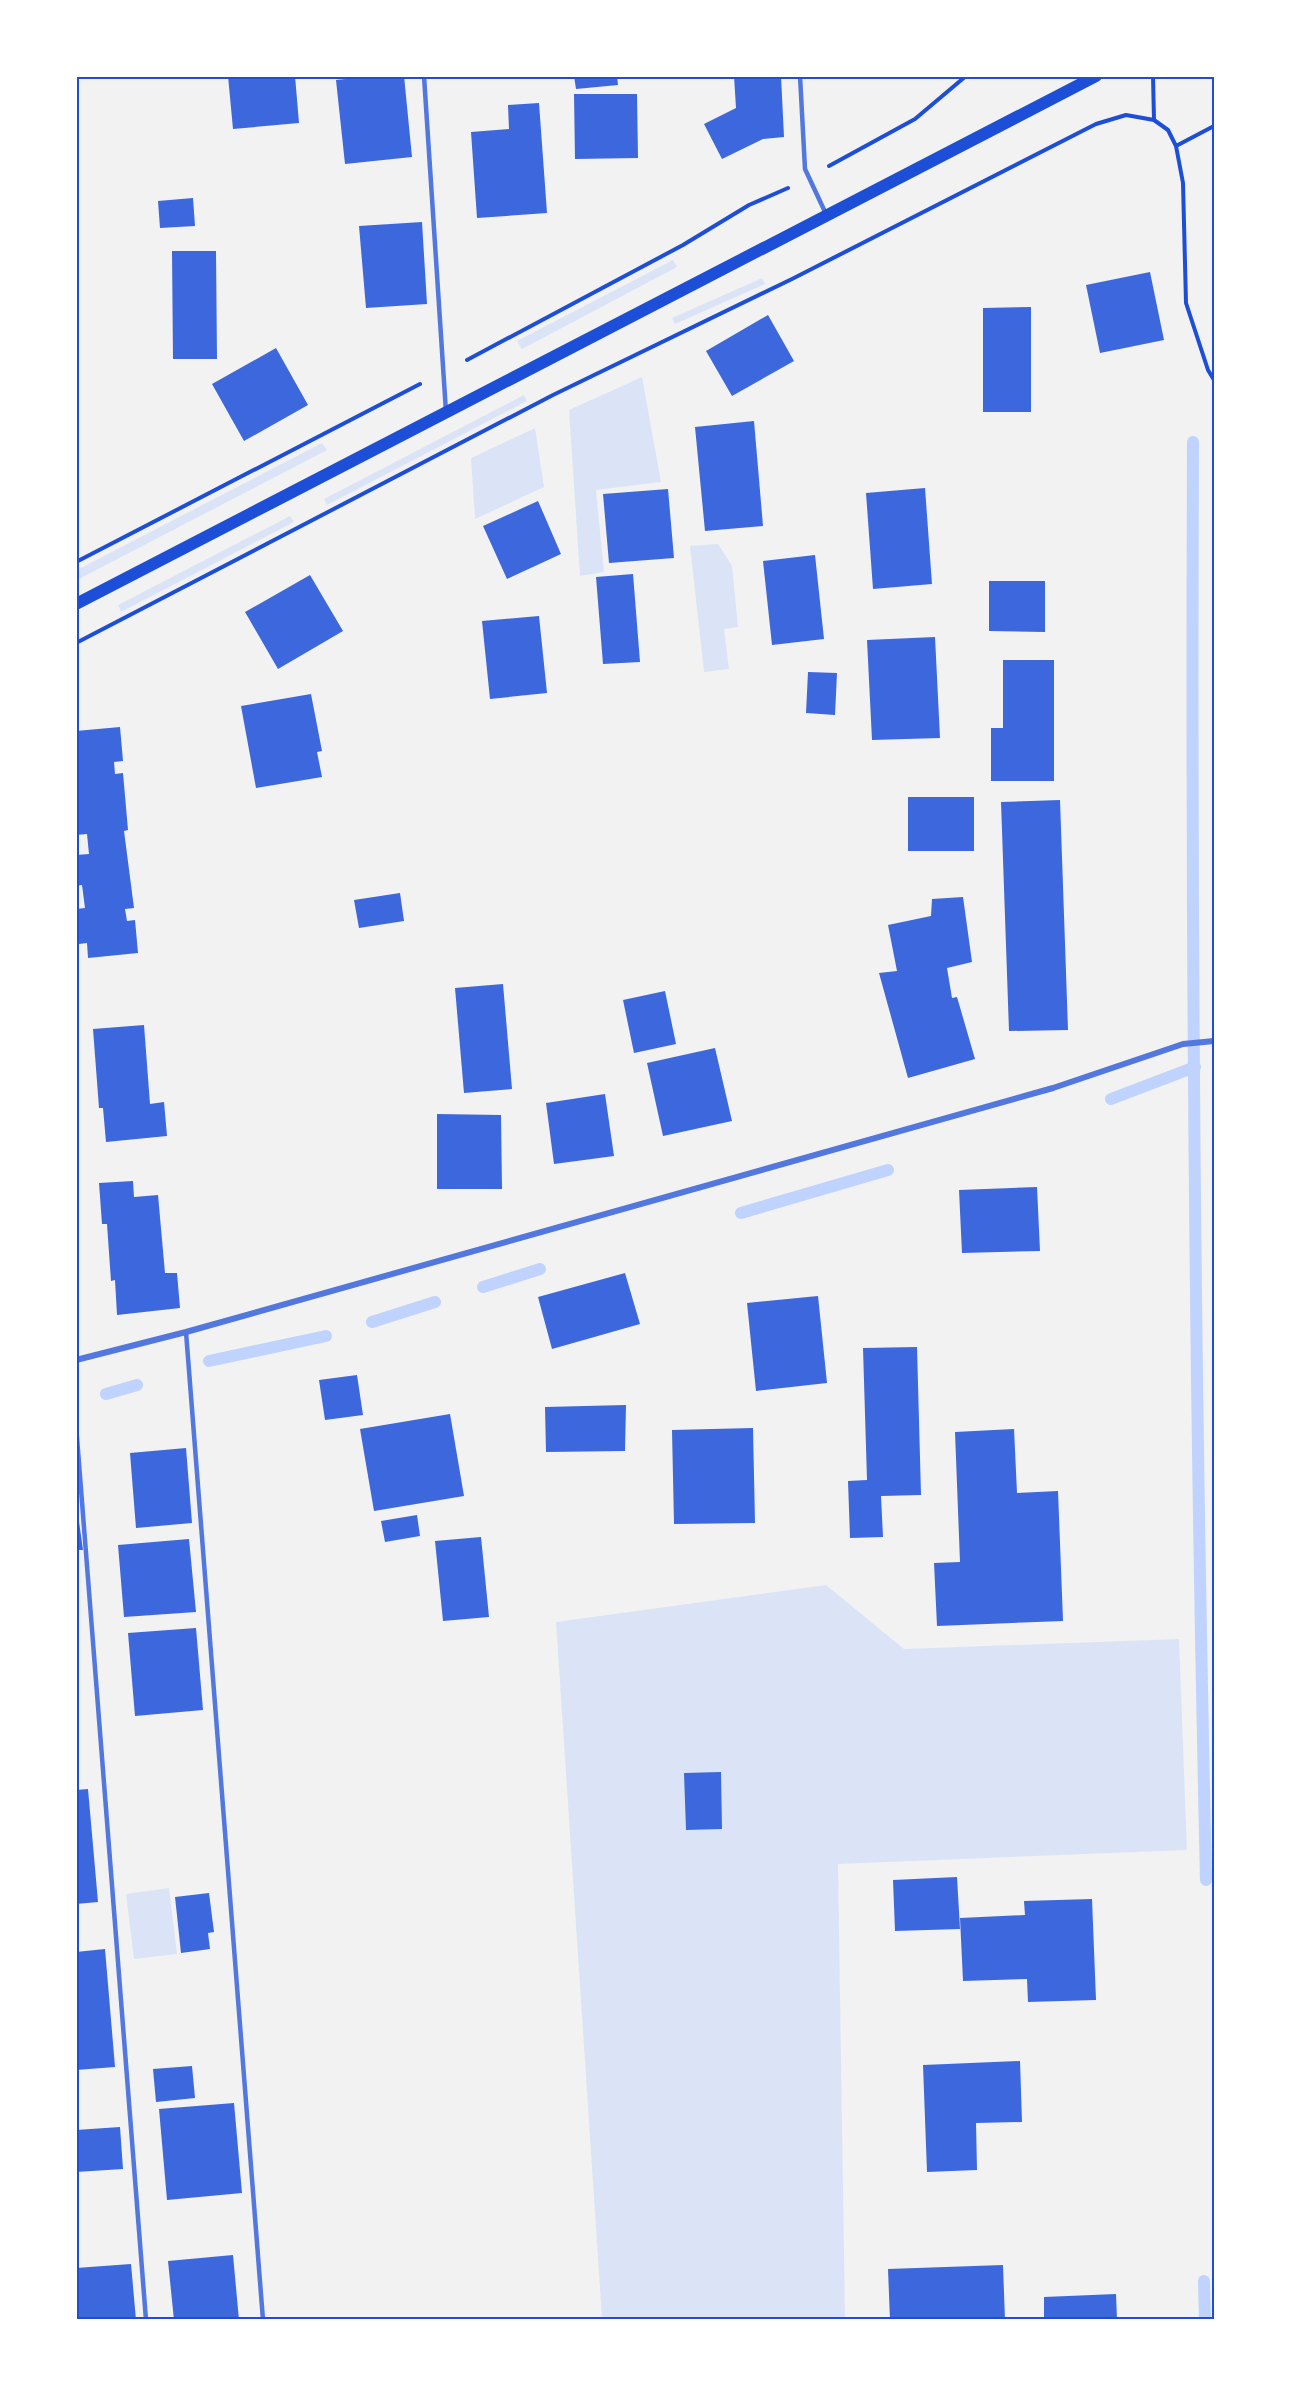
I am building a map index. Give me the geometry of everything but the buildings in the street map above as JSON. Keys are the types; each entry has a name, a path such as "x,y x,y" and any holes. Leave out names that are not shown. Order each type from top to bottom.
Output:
{"main road":[{"path":"76,604 1096,76"}],"street":[{"path":"76,1360 186,1332 1053,1088 1183,1044 1212,1040"}],"lane":[{"path":"424,76 446,412"},
{"path":"800,76 808,178 827,216"},
{"path":"186,1332 263,2319"},
{"path":"76,1425 146,2319"}],"path":[{"path":"76,562 674,250 749,206 808,178 915,119 966,76"},
{"path":"1153,76 1154,120"},
{"path":"76,644 553,395 812,269 1096,124 1126,115 1154,120 1168,130 1176,146 1183,183 1186,303 1208,370 1215,380"},
{"path":"1176,146 1215,126"}],"shaded area":[{"path":"673,260 677,267 522,349 517,341"},
{"path":"762,278 765,284 675,324 672,318"},
{"path":"642,377 661,482 596,490 604,572 580,576 569,410"},
{"path":"524,395 527,401 327,505 324,499"},
{"path":"535,428 544,487 475,519 471,458"},
{"path":"322,443 327,450 77,580 77,570"},
{"path":"290,516 294,522 121,612 118,605"},
{"path":"718,544 732,566 738,627 724,629 729,669 704,672 690,546"},
{"path":"826,1585 904,1649 1179,1639 1187,1850 838,1864 845,2319 602,2319 556,1622"},
{"path":"169,1888 177,1954 134,1959 126,1894"}],"waterway":[{"path":"1193,442 1195,1161 1206,1880"},
{"path":"1111,1099 1195,1067"},
{"path":"741,1213 888,1170"},
{"path":"483,1287 540,1269"},
{"path":"372,1322 435,1302"},
{"path":"209,1361 326,1336"},
{"path":"106,1394 137,1385"},
{"path":"1204,2281 1205,2320"}]}
